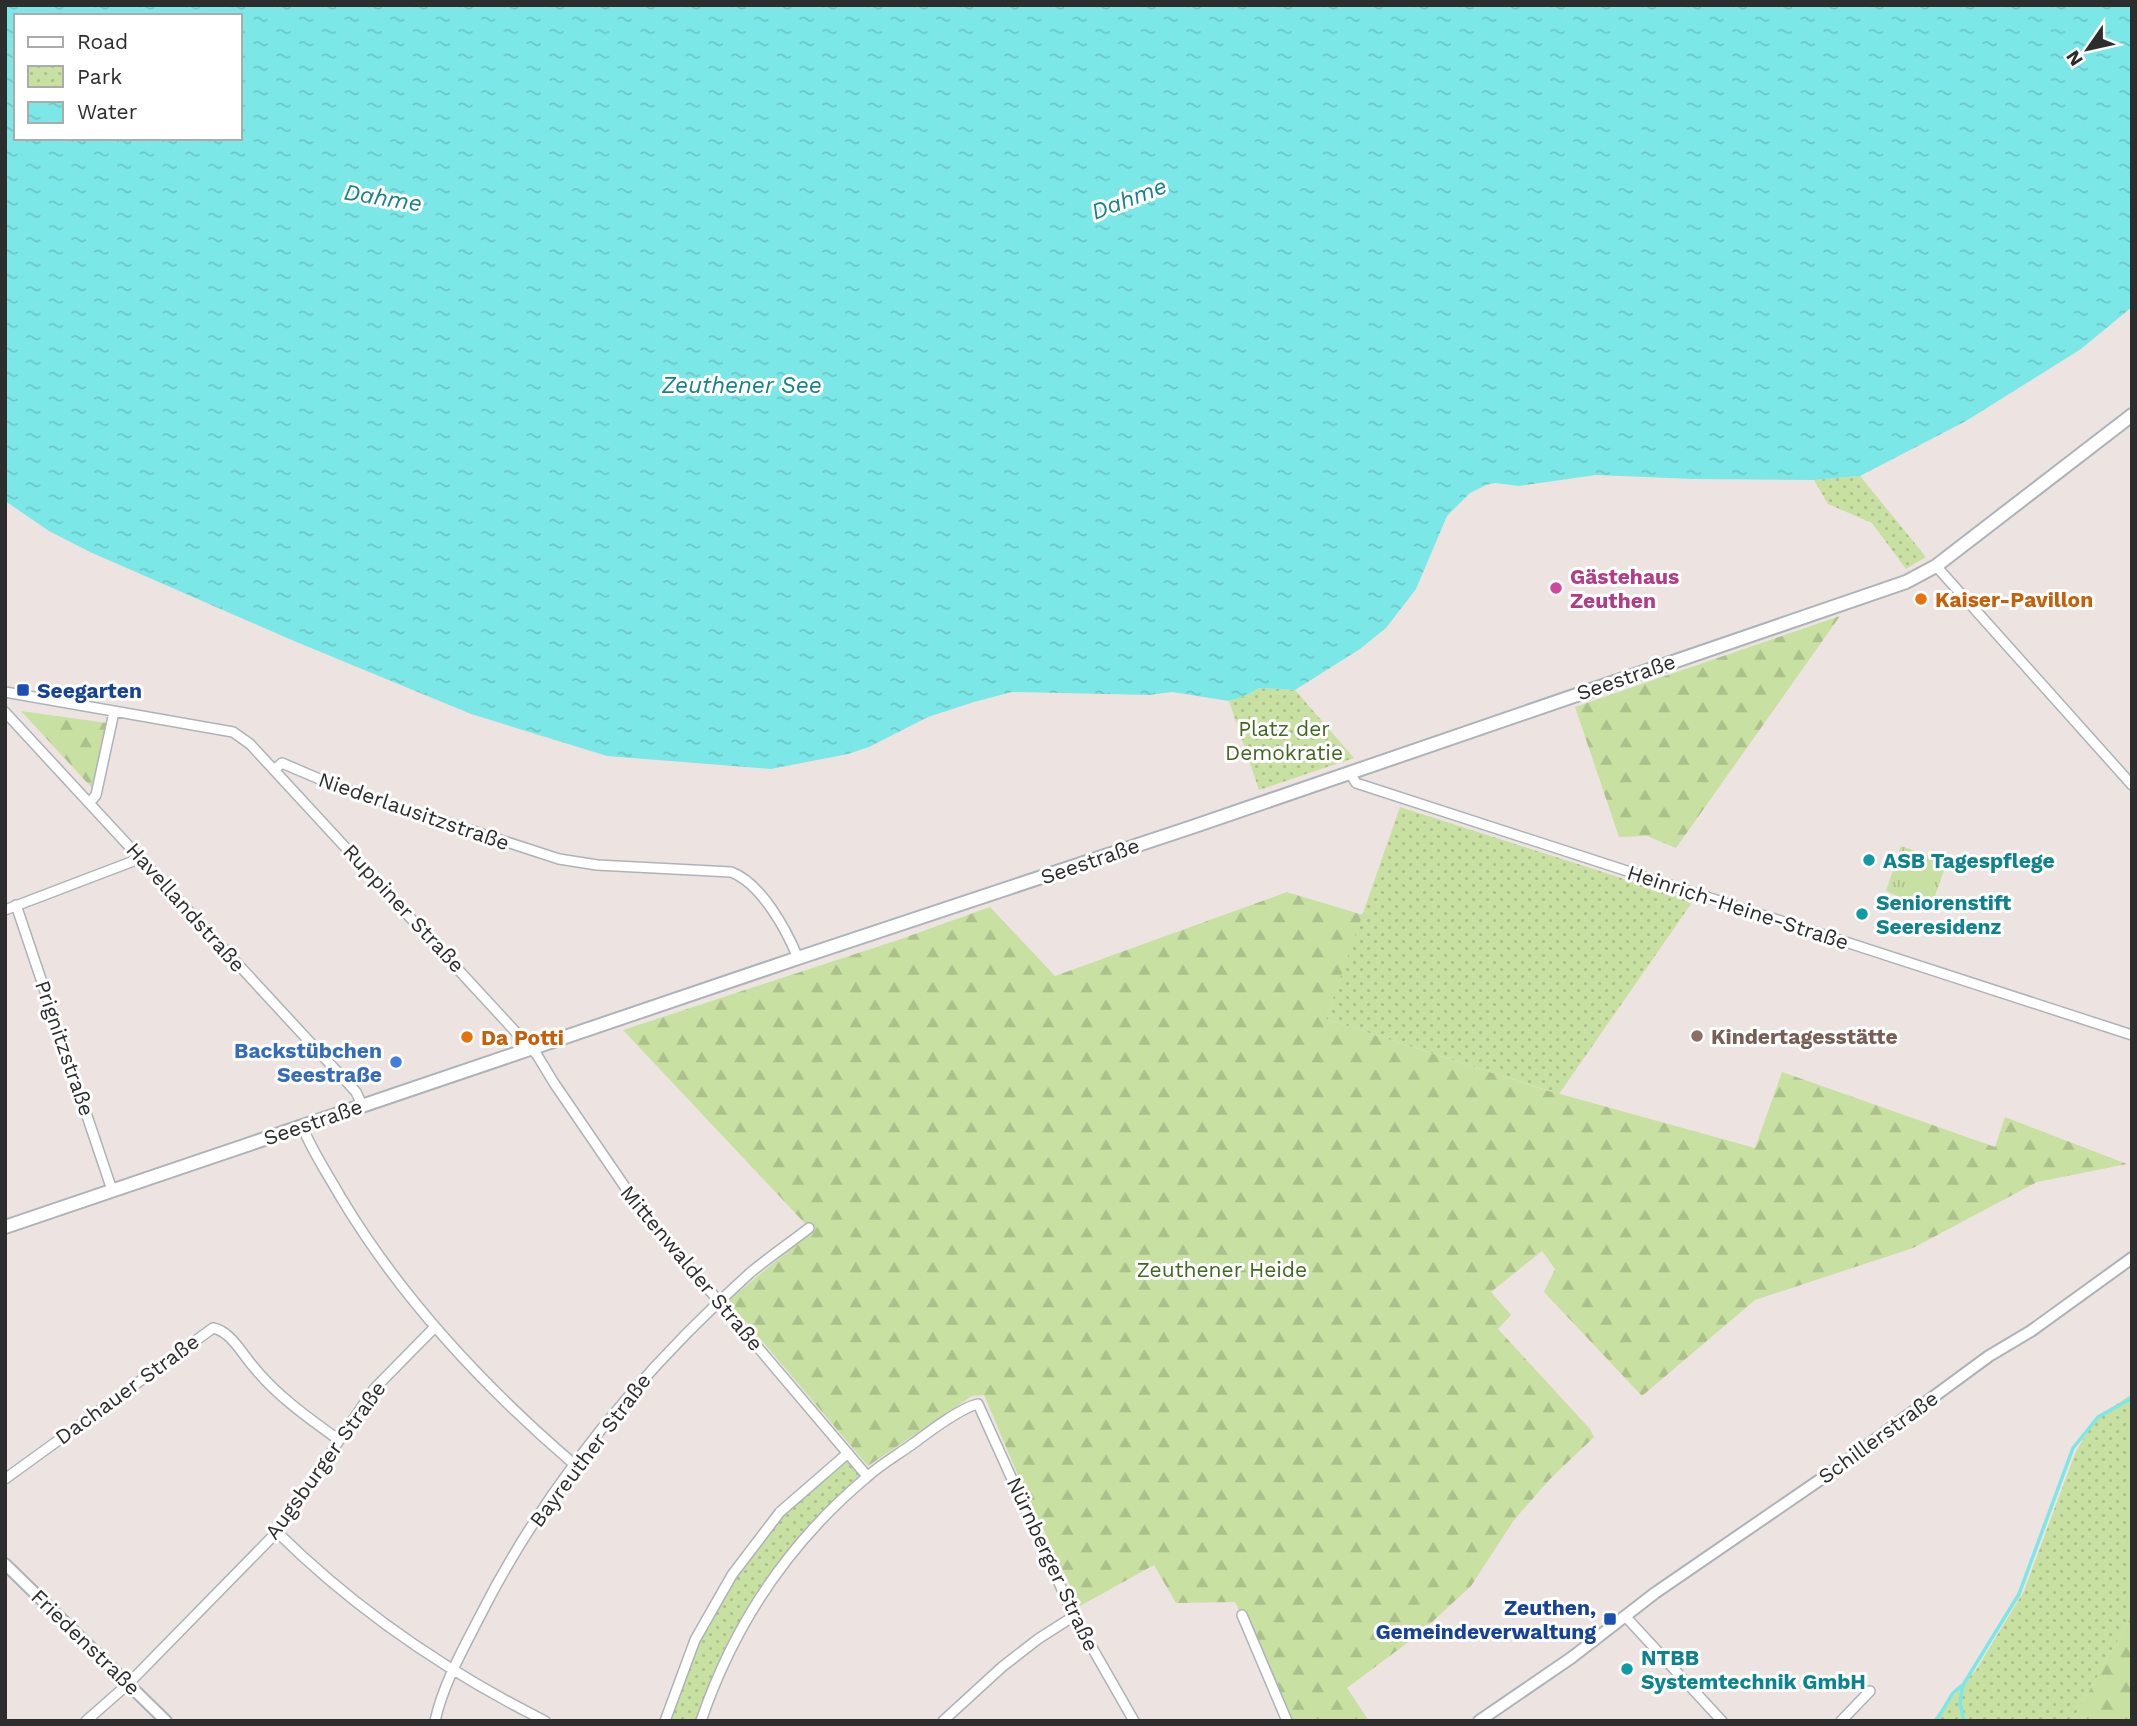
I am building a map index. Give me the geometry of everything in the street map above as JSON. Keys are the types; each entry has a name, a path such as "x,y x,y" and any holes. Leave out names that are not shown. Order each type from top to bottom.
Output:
{"main road":[{"name":"Seestraße","path":"5,1227 797,958 1009,889 1906,582 1936,566 2132,415"}],"street":[{"path":"1936,566 2132,785"},
{"path":"5,692 233,732 250,744 275,769"},
{"name":"Havellandstraße","path":"5,712 356,1092 362,1105"},
{"path":"90,802 96,796 114,712"},
{"name":"Niederlausitzstraße","path":"275,769 282,763 338,787 559,859 597,865 731,872 745,877 779,922 797,958"},
{"name":"Ruppiner Straße","path":"275,769 531,1048"},
{"name":"Heinrich-Heine-Straße","path":"1350,773 1356,783 2132,1035"},
{"path":"5,910 131,862 139,855"},
{"name":"Prignitzstraße","path":"16,905 113,1190"},
{"name":"Mittenwalder Straße","path":"531,1048 638,1206 867,1476"},
{"path":"302,1126 323,1167 377,1254 435,1327 504,1401 575,1465"},
{"name":"Bayreuther Straße","path":"435,1721 454,1669 513,1554 575,1465 653,1368 751,1272 809,1228"},
{"name":"Schillerstraße","path":"1479,1721 1840,1466 1989,1356 2031,1331 2132,1258"},
{"name":"Augsburger Straße","path":"86,1721 128,1684 277,1532 374,1389 435,1327"},
{"name":"Dachauer Straße","path":"5,1479 213,1328 227,1334 290,1406 339,1440"},
{"name":"Nürnberger Straße","path":"867,1476 928,1433 978,1404 1074,1616 1134,1721"},
{"path":"665,1721 695,1640 732,1575 780,1512 848,1454"},
{"path":"701,1721 731,1646 761,1594 790,1555 867,1476"},
{"path":"277,1532 342,1591 394,1630 502,1698 545,1721"},
{"name":"Friedenstraße","path":"5,1564 166,1721"},
{"path":"1241,1615 1287,1721"},
{"path":"943,1721 1002,1667 1074,1616"},
{"path":"1625,1616 1722,1721"},
{"path":"1841,1721 1870,1691"}],"green space":[{"path":"1860,476 1926,557 1906,569 1872,523 1828,504 1814,480"},
{"path":"1840,616 1676,848 1647,836 1619,837 1575,707"},
{"name":"Platz der Demokratie","path":"1259,688 1295,690 1354,758 1259,790 1229,701"},
{"path":"21,711 107,723 92,788"},
{"path":"1400,807 1693,901 1559,1094 1326,1019"},
{"path":"1901,846 1947,862 1930,910 1886,891"},
{"name":"Zeuthener Heide","path":"1287,892 1363,915 1326,1019 1542,1089 1755,1148 1782,1072 1995,1147 2005,1117 2127,1164 2037,1182 1913,1248 1755,1300 1642,1396 1544,1292 1555,1269 1542,1251 1491,1292 1511,1315 1498,1329 1590,1429 1594,1437 1549,1480 1514,1520 1471,1586 1419,1634 1347,1688 1369,1721 1293,1721 1235,1602 1176,1603 1154,1565 1080,1606 1023,1487 984,1395 972,1396 868,1466 728,1301 812,1231 623,1030 990,907 1055,976"},
{"path":"2132,1394 2132,1615 2072,1721 1932,1721 1976,1670 2024,1591 2076,1451 2096,1418"},
{"path":"847,1461 855,1467 859,1476 804,1532 773,1571 730,1638 696,1721 669,1721 702,1638 748,1558 786,1513"},
{"path":"2132,1615 2132,1721 2072,1721"}],"water":[{"name":"Zeuthener See","path":"5,5 2132,5 2132,307 2081,349 1966,421 1860,476 1814,480 1596,475 1519,486 1495,483 1486,485 1470,493 1447,516 1416,589 1386,628 1360,649 1295,690 1259,688 1229,701 1172,692 1149,695 1012,692 928,717 869,747 848,754 771,769 607,756 471,714 294,641 90,552 49,531 5,501"}],"waterway":[{"path":"1964,1721 1960,1703 1963,1685 2019,1594 2073,1448 2098,1417 2132,1398"},
{"path":"1936,1721 1953,1693 1961,1686"}],"place":[{"name":"Gästehaus Zeuthen","path":"1556,588"},
{"name":"Kaiser-Pavillon","path":"1921,599"},
{"name":"Seegarten","path":"23,690"},
{"name":"ASB Tagespflege","path":"1869,860"},
{"name":"Seniorenstift Seeresidenz","path":"1862,914"},
{"name":"Kindertagesstätte","path":"1697,1036"},
{"name":"Da Potti","path":"467,1037"},
{"name":"Backstübchen Seestraße","path":"396,1062"},
{"name":"Zeuthen, Gemeindeverwaltung","path":"1610,1619"},
{"name":"NTBB Systemtechnik GmbH","path":"1627,1669"}],"water label":[{"name":"Dahme","path":"383,198"},
{"name":"Dahme","path":"1129,199"}]}
